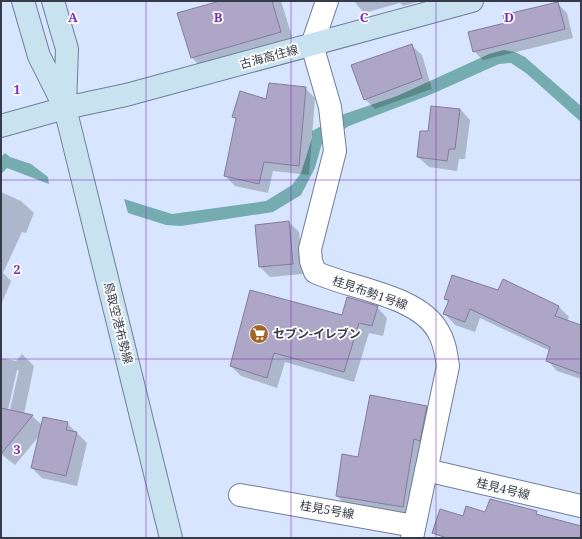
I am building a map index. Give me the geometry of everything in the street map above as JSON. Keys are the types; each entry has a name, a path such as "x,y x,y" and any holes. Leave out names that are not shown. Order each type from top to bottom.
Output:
{"main road":[{"path":"23,1 39,56 65,108"},
{"path":"53,1 66,49 65,108"},
{"name":"古海高住線","path":"1,126 65,108 126,95 472,1"},
{"name":"鳥取空港布勢線","path":"65,108 171,538"}],"street":[{"path":"312,45 327,1"},
{"name":"桂見布勢1号線","path":"312,45 330,107 335,151 310,249 311,261 315,272 330,279 401,302 425,315 438,330 445,346 448,366 413,532"},
{"name":"桂見4号線","path":"426,470 581,506"},
{"name":"桂見5号線","path":"240,495 413,532"}],"shaded area":[{"path":"504,50 515,52 525,57 581,106 581,122 526,73 511,63 499,64 432,94 349,126 322,143 315,168 301,195 273,212 181,226 166,225 128,213 124,199 172,214 266,201 292,185 301,173 312,138 312,131 344,114 397,96 489,54"},
{"path":"5,153 10,157 31,164 48,177 49,184 7,168 1,174 1,157"}],"building":[{"path":"220,1 272,1 281,32 191,58 177,13"},
{"path":"558,2 565,29 473,52 468,32 505,23 503,15"},
{"path":"412,44 422,78 364,100 351,65"},
{"path":"269,83 306,87 299,166 264,162 259,184 224,176 236,118 232,117 240,91 266,99"},
{"path":"431,106 460,109 455,149 449,149 447,161 417,157 420,131 428,131"},
{"path":"289,221 293,264 259,267 255,225"},
{"path":"452,275 498,290 503,279 559,306 555,316 581,325 581,374 546,361 550,347 470,309 465,322 443,314 449,300 444,299"},
{"path":"250,290 342,315 347,297 378,306 372,326 359,323 344,372 274,353 267,378 230,366"},
{"path":"370,395 427,406 420,441 414,439 403,507 336,496 342,454 358,457"},
{"path":"1,408 33,415 1,454"},
{"path":"43,417 68,422 66,430 77,432 66,476 31,468"},
{"path":"490,499 537,511 536,514 581,526 581,538 447,538 432,533 440,509 463,516 466,506 485,512"}],"place":[{"name":"セブン-イレブン","path":"259,334"}]}
